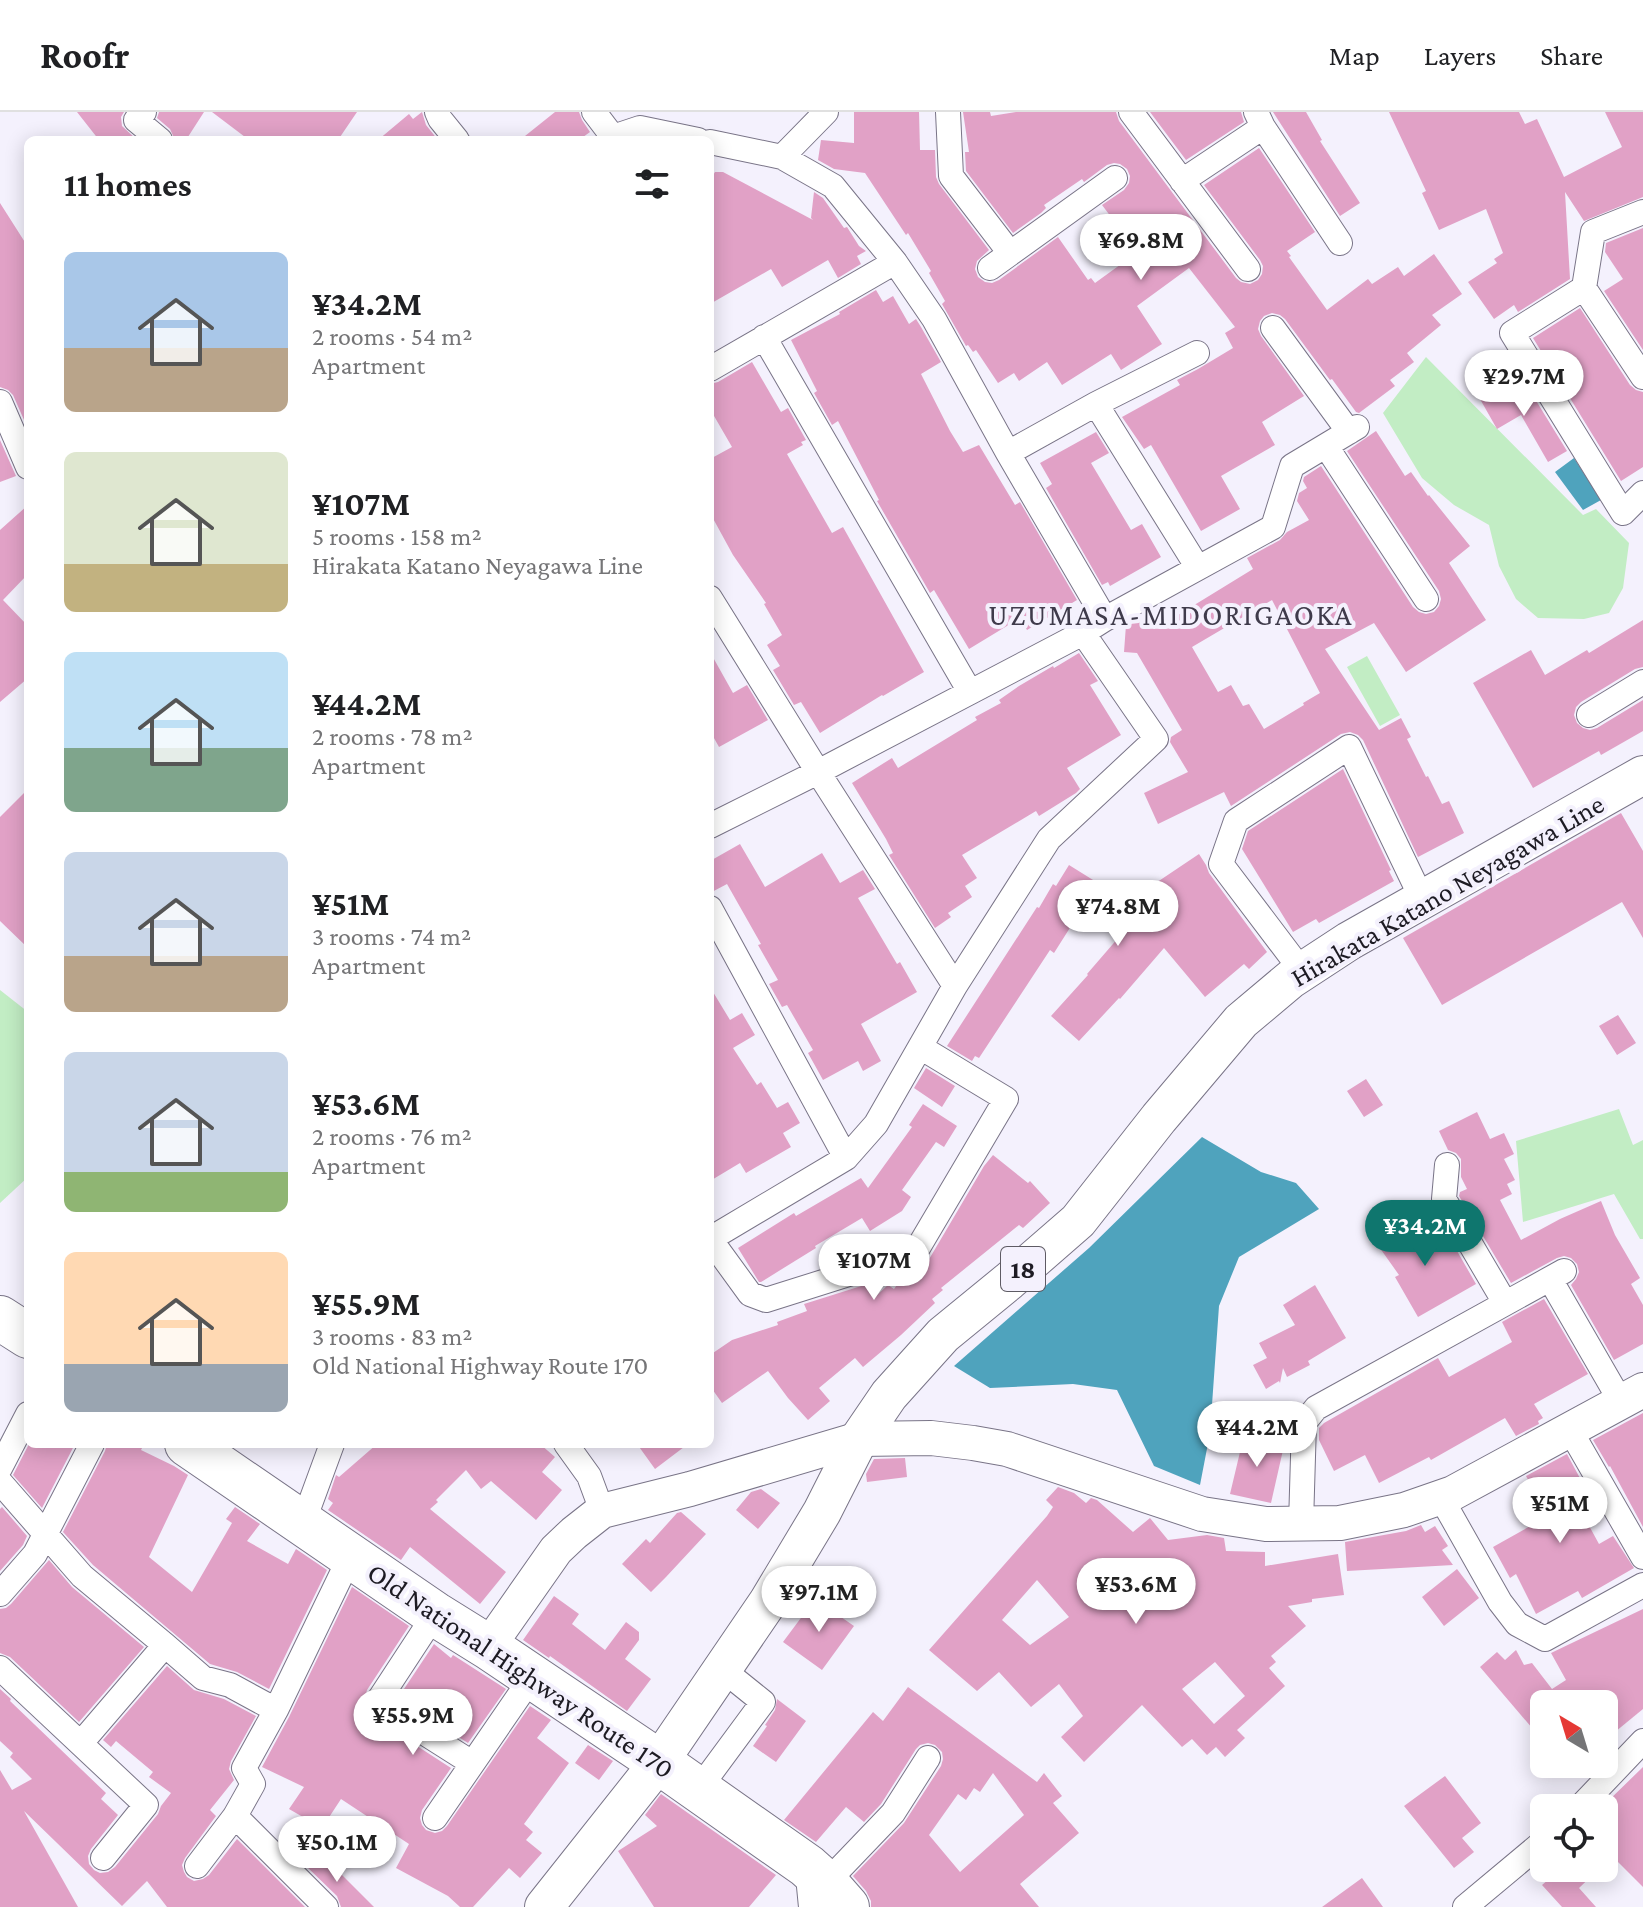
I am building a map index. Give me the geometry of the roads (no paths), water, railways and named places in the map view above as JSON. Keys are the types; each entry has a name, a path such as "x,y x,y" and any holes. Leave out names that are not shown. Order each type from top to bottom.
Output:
{"highway":[{"path":"0,1318 24,1333"},
{"name":"Old National Highway Route 170","path":"193,1448 435,1614 659,1762 823,1891"}],"main road":[{"name":"Hirakata Katano Neyagawa Line","path":"544,1907 659,1762 768,1602 822,1512 859,1439 889,1395 943,1335 1078,1221 1241,1021 1302,971 1349,941 1643,775"}],"street":[{"path":"144,112 136,120 155,136"},
{"path":"437,112 454,136"},
{"path":"594,112 612,136"},
{"path":"782,157 826,112"},
{"path":"948,112 951,176 1000,260 1115,178"},
{"path":"1131,112 1248,269"},
{"path":"1182,181 1259,120 1340,243"},
{"path":"616,136 640,128 679,136"},
{"path":"714,143 782,157 833,186 895,262 934,319 1105,619"},
{"path":"1643,212 1593,232 1584,288 1643,377"},
{"path":"714,367 895,262"},
{"path":"1584,288 1512,333 1623,513 1643,493"},
{"path":"714,824 1083,633 1273,527 1292,466 1353,430 1273,328"},
{"path":"764,337 970,692"},
{"path":"1008,453 1197,353"},
{"path":"0,402 24,458"},
{"path":"1096,404 1198,568"},
{"path":"1326,446 1426,599"},
{"path":"714,604 955,986"},
{"path":"714,1237 846,1158 876,1124 955,986 1049,839 1156,739 1083,633"},
{"path":"1589,715 1643,682"},
{"path":"1302,971 1221,864 1236,821 1349,747 1422,899"},
{"path":"714,915 846,1158"},
{"path":"714,1244 750,1294 766,1300 915,1253 1006,1099 920,1047"},
{"path":"1447,1165 1444,1199 1505,1303"},
{"path":"488,1647 556,1550 602,1511 690,1489 859,1439 931,1438 1007,1449 1202,1514 1266,1524 1301,1524 1340,1523 1404,1510 1453,1493 1632,1396 1557,1275 1316,1408 1304,1423 1301,1524"},
{"path":"0,1468 24,1422"},
{"path":"1570,1430 1643,1557"},
{"path":"0,1594 35,1554 90,1448"},
{"path":"303,1523 331,1448"},
{"path":"569,1448 589,1476 602,1511"},
{"path":"0,1482 82,1576 203,1678 230,1685 276,1710"},
{"path":"1440,1496 1500,1602 1517,1624 1545,1639 1643,1585"},
{"path":"197,1866 235,1816 253,1784 244,1768 276,1710 351,1555"},
{"path":"380,1698 435,1614"},
{"path":"81,1743 165,1645"},
{"path":"0,1668 146,1805 103,1858"},
{"path":"698,1790 763,1702 722,1669"},
{"path":"435,1818 532,1677"},
{"path":"409,1723 472,1763"},
{"path":"1592,1794 1643,1741"},
{"path":"823,1891 893,1813 928,1758"},
{"path":"235,1816 326,1907"},
{"path":"1465,1907 1530,1853"}],"water":[{"path":"1574,458 1601,500 1583,510 1555,472"},
{"path":"1202,1137 1261,1172 1296,1183 1319,1209 1239,1257 1219,1306 1210,1433 1200,1485 1154,1466 1117,1390 1073,1384 990,1388 954,1366 1089,1248"}],"district":[{"name":"UZUMASA-MIDORIGAOKA","path":"1171,615"}]}
